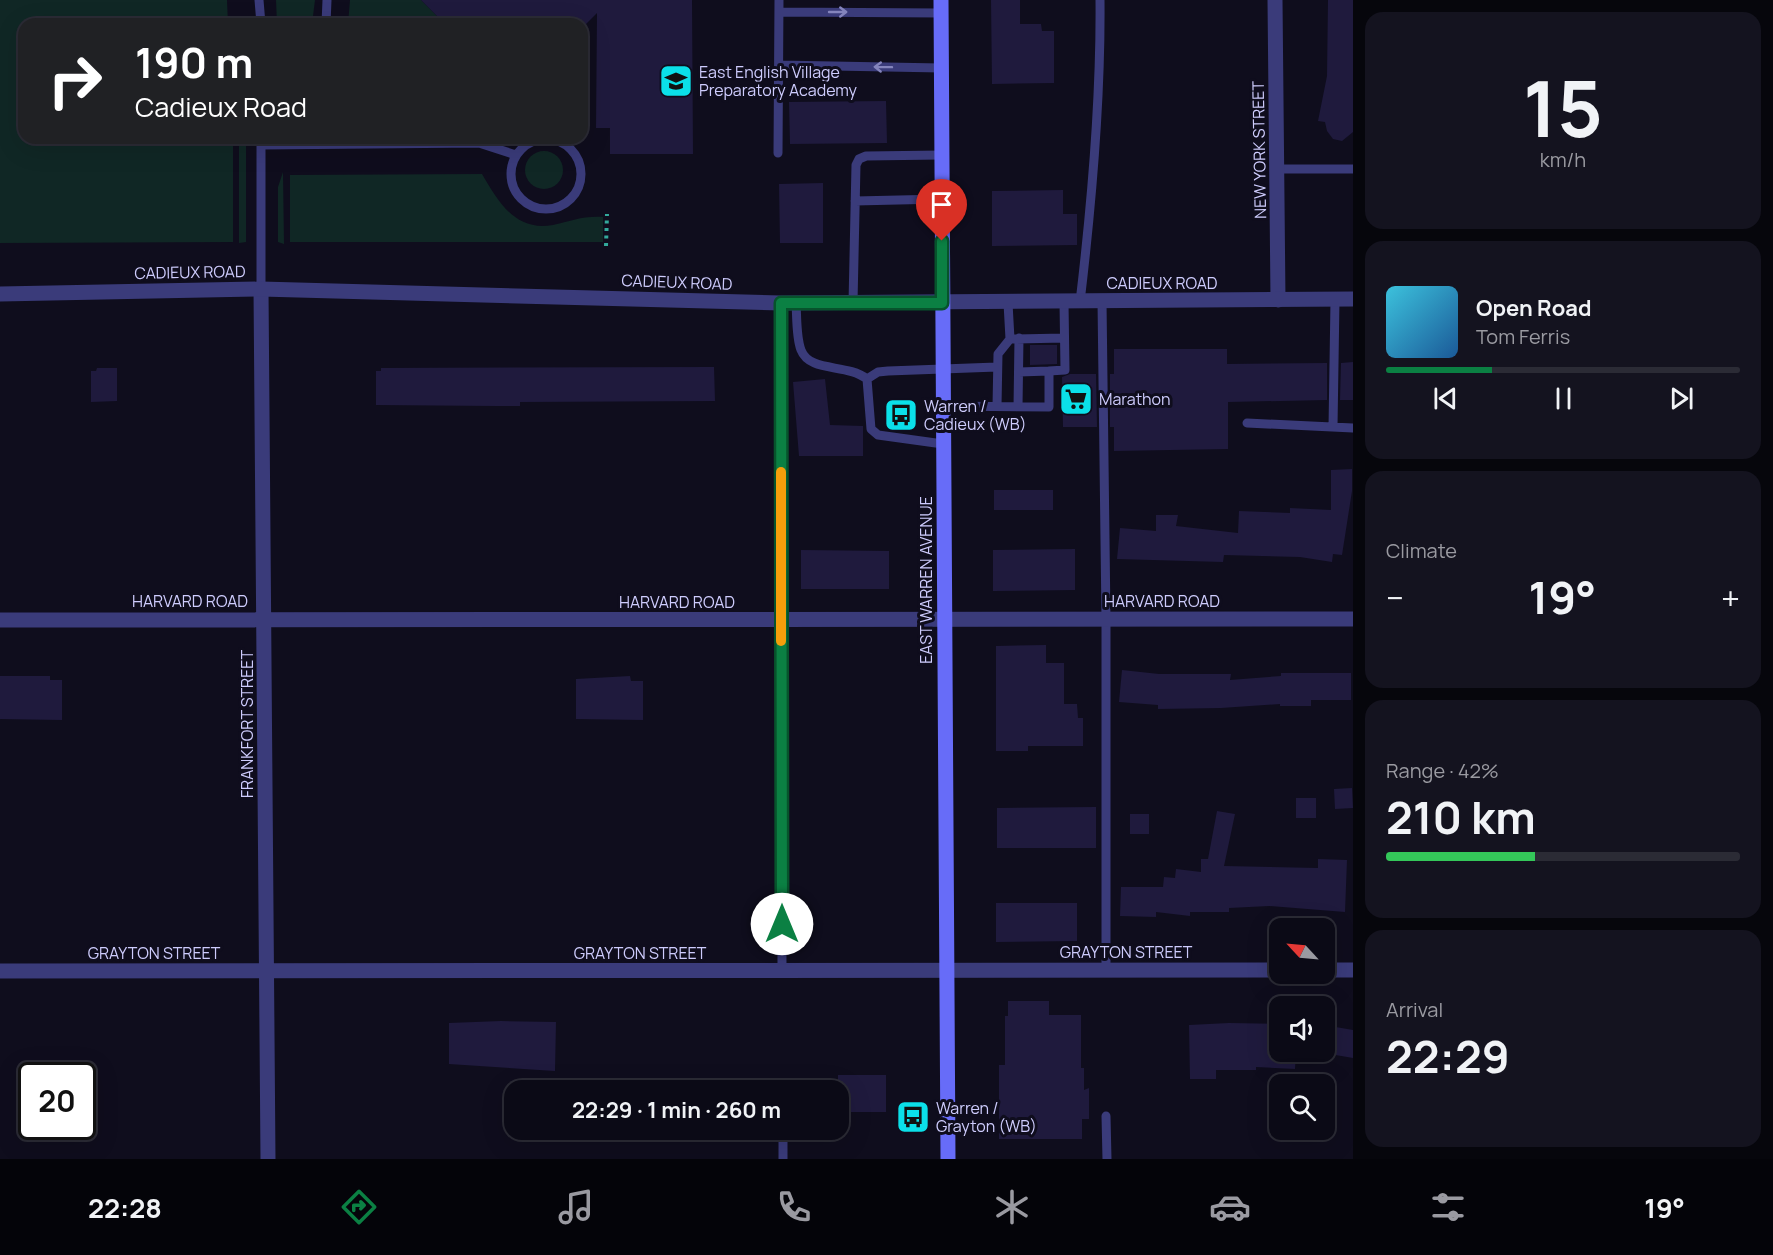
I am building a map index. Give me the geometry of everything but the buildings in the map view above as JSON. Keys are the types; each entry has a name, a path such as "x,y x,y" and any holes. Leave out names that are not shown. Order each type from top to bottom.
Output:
{"main road":[{"name":"EAST WARREN AVENUE","path":"941,6 948,1159"}],"street":[{"name":"NEW YORK STREET","path":"1275,0 1278,300"},
{"name":"CADIEUX ROAD","path":"0,294 261,289 789,303 1353,299"},
{"name":"FRANKFORT STREET","path":"261,289 268,1159"},
{"name":"HARVARD ROAD","path":"0,620 1353,619"},
{"name":"GRAYTON STREET","path":"0,971 1269,970"},
{"path":"1335,970 1353,970"}],"lane":[{"path":"259,0 260,18"},
{"path":"326,18 327,0"},
{"path":"778,153 779,0"},
{"path":"1080,302 1090,215 1101,68 1100,0"},
{"path":"779,12 941,6"},
{"path":"779,65 941,68"},
{"path":"261,144 261,289"},
{"path":"482,144 516,155"},
{"path":"529,144 516,155 511,176 518,196 527,204 537,208 559,207 576,193 581,169 577,157 564,144"},
{"path":"853,303 856,165 866,156 942,155"},
{"path":"1277,169 1353,169"},
{"path":"855,201 942,199"},
{"path":"1333,427 1335,300"},
{"path":"1102,301 1107,619 1106,970"},
{"path":"1019,372 1065,370 1064,302"},
{"path":"789,303 800,349 806,360 817,366 856,371 867,380 871,429 878,435 943,444"},
{"path":"782,971 781,620 789,303"},
{"path":"1008,303 1019,372 1018,407"},
{"path":"997,406 998,354 1015,339 1064,338"},
{"path":"867,380 878,372 997,367"},
{"path":"943,406 1049,407 1049,371"},
{"path":"1247,423 1353,428"},
{"path":"1106,1116 1107,1159"},
{"path":"783,1140 783,1159"}],"path":[{"path":"606,246 607,214"}],"green space":[{"path":"0,0 227,0 228,18 18,18 18,144 233,144 233,242 0,243"},
{"path":"276,0 315,0 313,18 277,18"},
{"path":"350,0 421,0 439,18 348,18"},
{"path":"239,144 246,144 246,242 239,243"},
{"path":"544,151 557,157 563,170 557,183 544,189 531,183 525,170 531,157"},
{"path":"283,172 284,244 278,242 278,187"},
{"path":"482,174 501,204 518,219 528,224 553,225 583,218 603,217 603,242 290,242 290,175"}],"slow traffic":[{"path":"781,472 781,641"}],"place":[{"name":"East English Village Preparatory Academy","path":"676,81"},
{"name":"Marathon","path":"1076,399"},
{"name":"Warren / Cadieux (WB)","path":"901,415"},
{"name":"Warren / Grayton (WB)","path":"913,1117"}],"route":[{"path":"782,924 781,303 942,303 942,241"}]}
